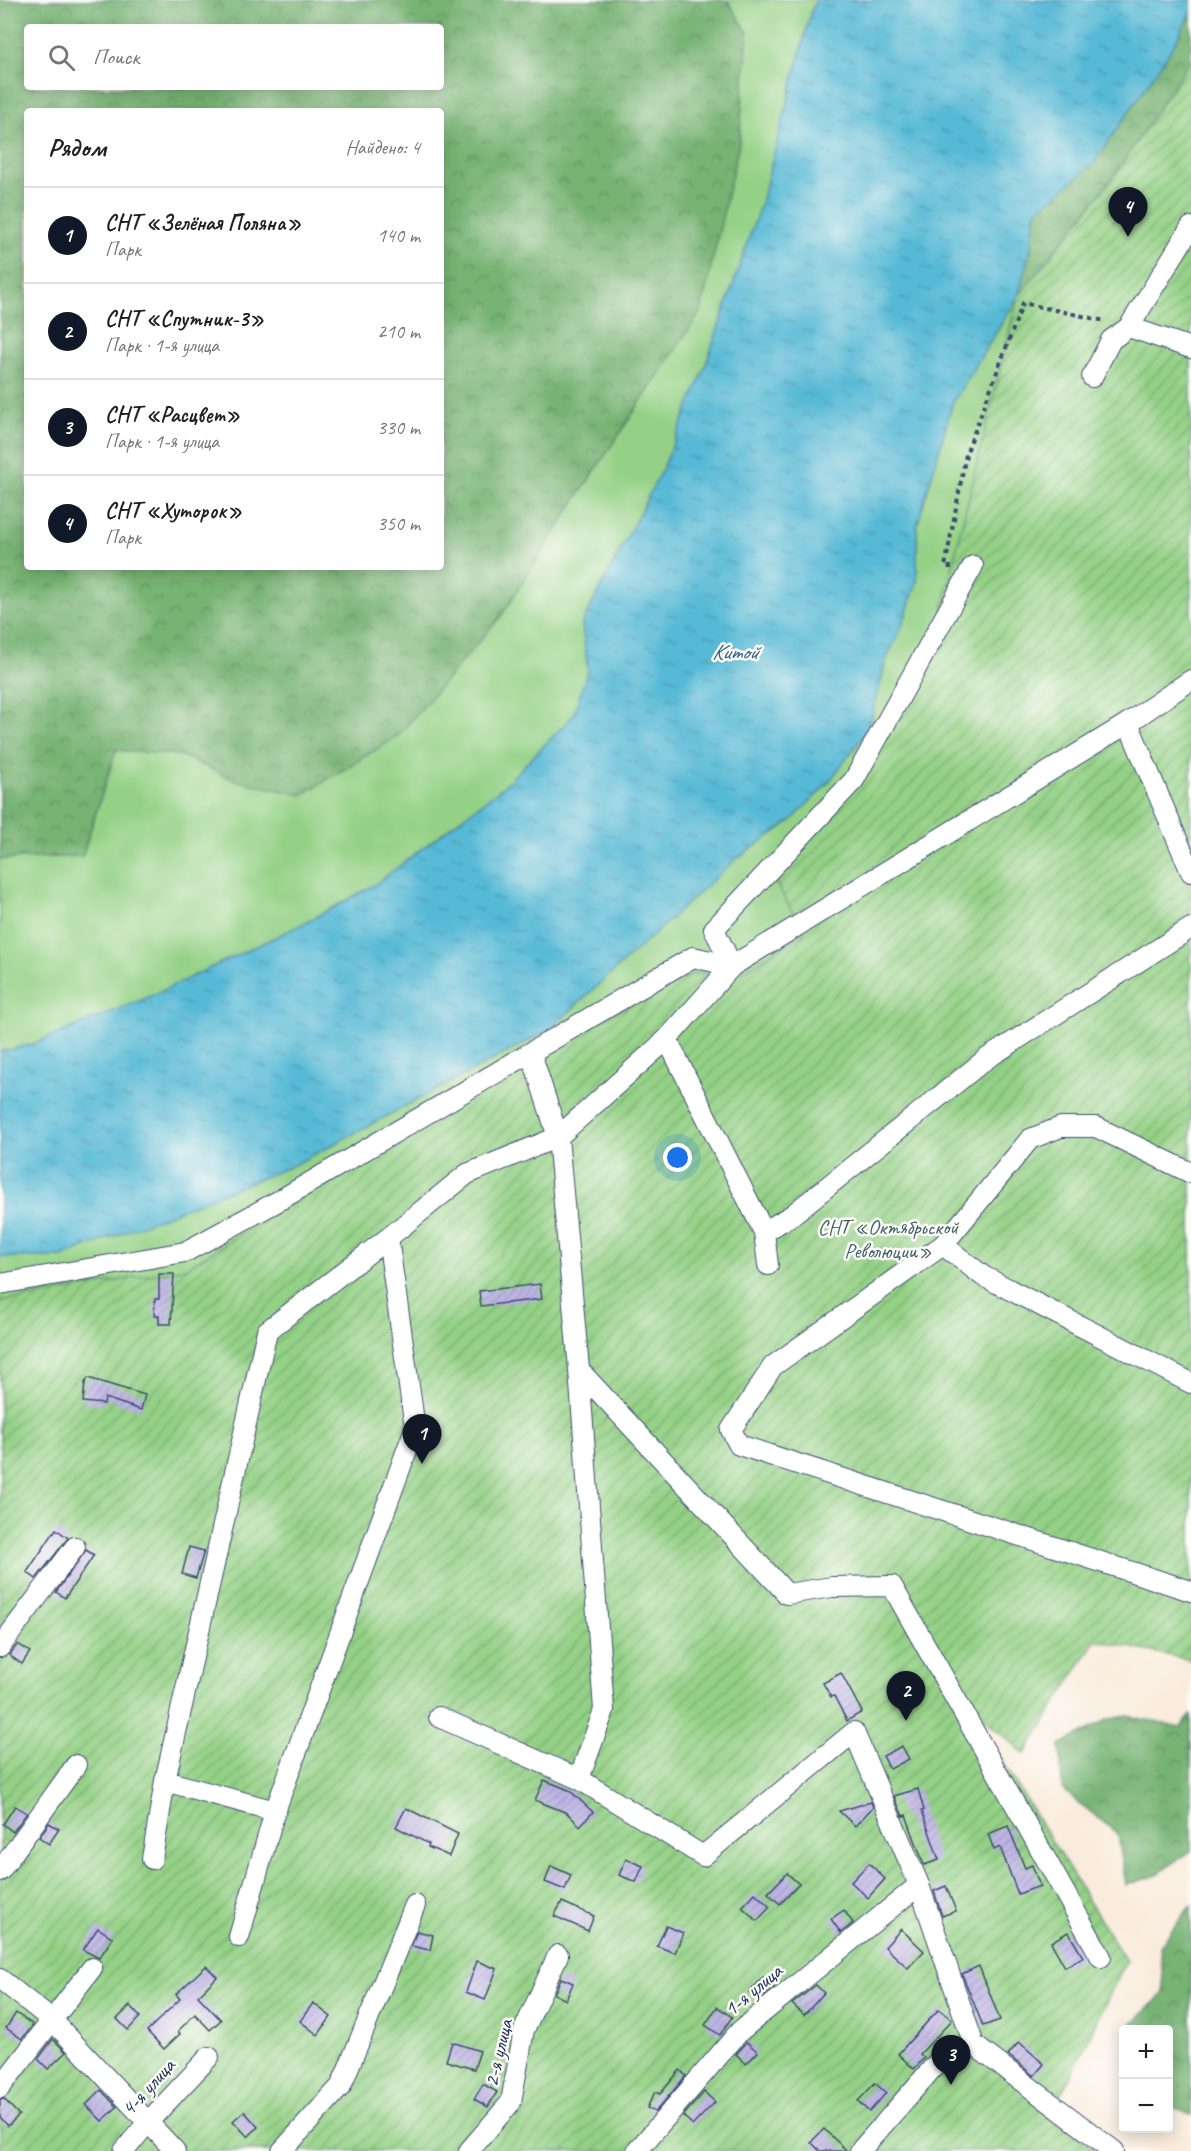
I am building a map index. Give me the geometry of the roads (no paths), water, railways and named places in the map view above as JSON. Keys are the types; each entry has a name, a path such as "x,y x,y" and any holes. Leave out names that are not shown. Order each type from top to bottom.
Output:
{"street":[{"path":"1092,377 1112,340 1129,327 1191,227"},
{"path":"1129,327 1191,348"},
{"path":"732,966 714,929 854,780 973,566"},
{"path":"152,1859 165,1781 267,1331 467,1174 558,1137 667,1039 732,966 1128,723 1191,680"},
{"path":"1128,723 1191,872"},
{"path":"764,1232 792,1215 986,1059 1191,928"},
{"path":"0,1284 185,1252 280,1200 693,957 732,966"},
{"path":"667,1039 764,1232 768,1266"},
{"path":"531,1053 558,1137 579,1370 604,1710 579,1779"},
{"path":"1191,1173 1096,1127 1061,1127 1030,1139 943,1245 773,1365 731,1430 739,1445 1191,1591"},
{"path":"239,1937 275,1811 415,1428 388,1238"},
{"path":"943,1245 983,1276 1191,1383"},
{"path":"579,1370 788,1594 832,1587 892,1586 1101,1957"},
{"path":"0,1647 75,1547"},
{"path":"439,1717 579,1779 703,1856 854,1732 920,1885 974,2045 1114,2151"},
{"path":"0,1871 76,1765"},
{"path":"165,1781 275,1811"},
{"name":"1-я улица","path":"637,2151 740,2031 920,1885"},
{"path":"282,2151 341,2086 415,1905"},
{"name":"2-я улица","path":"469,2151 512,2102 524,2030 558,1955"},
{"path":"0,2088 92,1968"},
{"path":"0,1979 53,2021 175,2151"},
{"path":"860,2151 937,2063 974,2045"},
{"name":"4-я улица","path":"124,2151 209,2057"}],"water":[{"name":"Китой","path":"816,0 1191,0 1191,13 1170,51 1094,163 1036,212 1031,246 1018,297 953,402 917,526 917,581 902,626 886,660 869,728 829,782 791,821 735,860 549,1030 294,1165 61,1257 0,1257 0,1052 33,1044 149,997 305,923 373,886 504,786 573,716 588,670 582,624 663,468 703,373 762,200"}],"place":[{"name":"СНТ «Хуторок»","path":"1128,237"},
{"name":"СНТ «Зелёная Поляна»","path":"422,1464"},
{"name":"СНТ «Спутник-3»","path":"906,1721"},
{"name":"СНТ «Расцвет»","path":"951,2085"}],"park label":[{"name":"СНТ «Октябрьской Революции»","path":"888,1239"}]}
